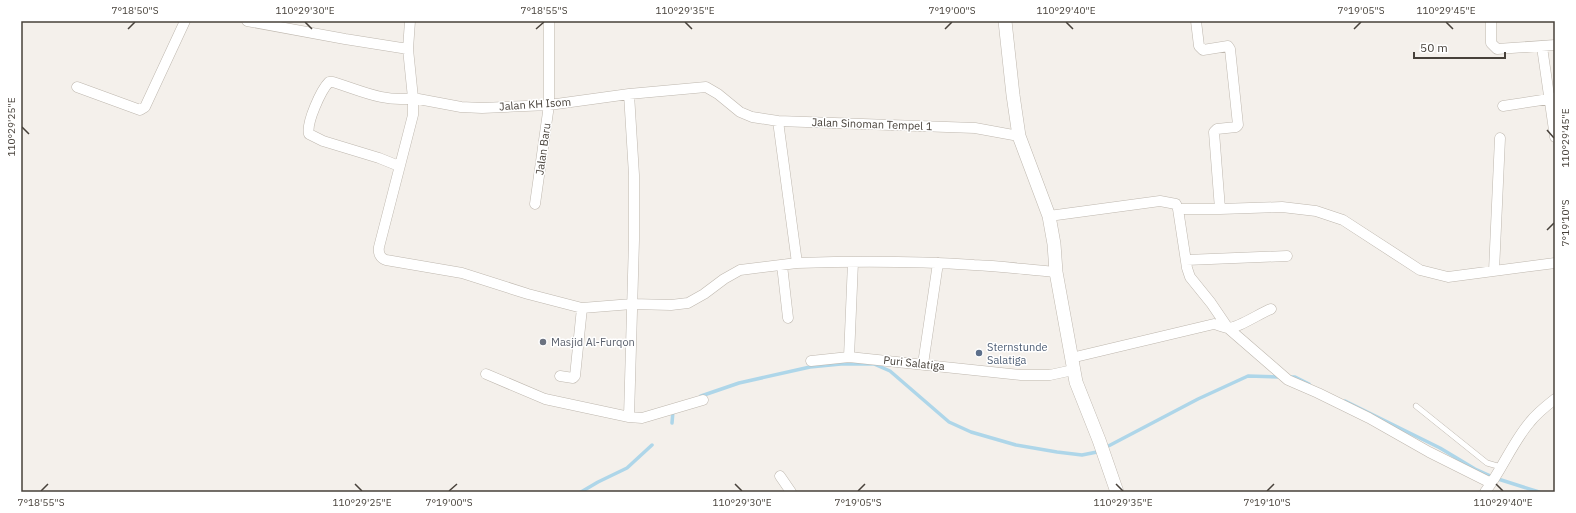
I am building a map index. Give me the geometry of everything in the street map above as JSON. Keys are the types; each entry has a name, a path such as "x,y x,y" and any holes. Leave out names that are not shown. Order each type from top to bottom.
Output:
{"street":[{"path":"78,87 142,110 145,107 185,21"},
{"path":"247,21 408,49"},
{"path":"410,21 408,49 413,98 413,115 378,251 382,259 462,272 528,294 582,308 632,304 671,305 688,303 740,270 797,263 938,263 1056,272"},
{"name":"Jalan Baru","path":"535,204 549,105 549,21"},
{"path":"1005,21 1012,95 1019,136 1040,188 1049,216 1054,244 1056,272 1076,382 1099,440 1117,492"},
{"path":"1196,21 1201,48 1203,50 1228,46 1230,49 1238,125 1236,127 1216,129 1214,132 1220,209"},
{"path":"1491,21 1491,43 1497,50 1555,45"},
{"path":"1542,46 1553,98 1555,137"},
{"name":"Jalan KH Isom","path":"400,166 323,141 309,134 308,131 311,118 322,92 329,82 333,82 369,95 402,100 413,98 461,107 482,108 549,105 629,94 706,87 718,94 728,104"},
{"path":"629,94 634,175 632,361 629,413"},
{"path":"1503,106 1553,98"},
{"name":"Jalan Sinoman Tempel 1","path":"728,104 740,112 752,117 778,121 975,128 1019,136"},
{"path":"778,121 797,263"},
{"path":"1494,271 1500,138"},
{"path":"1049,216 1160,201 1176,204 1190,277 1211,302 1228,328 1284,377 1369,418 1442,459 1492,482"},
{"path":"1178,209 1282,207 1316,211 1343,220 1420,270 1448,277 1555,262"},
{"path":"1186,260 1287,256"},
{"path":"849,357 853,262"},
{"path":"923,364 938,263"},
{"path":"782,265 788,318"},
{"path":"560,376 573,378 575,376 582,308"},
{"path":"1228,328 1239,326 1260,313 1271,309"},
{"name":"Puri Salatiga","path":"811,361 849,357 1021,375 1050,374 1072,364 1214,324 1228,328"},
{"path":"486,374 545,399 629,413 642,418 703,400"},
{"path":"1485,492 1529,422 1555,399"},
{"path":"780,476 791,492"}],"lane":[{"path":"1416,406 1487,463 1500,469"}],"waterway":[{"path":"701,396 739,383 810,367 841,364 874,364 890,371 949,422 971,432 1016,445 1082,455 1097,452 1198,399 1248,376 1280,377"},
{"path":"1291,377 1295,377 1309,384"},
{"path":"1345,401 1440,448 1475,469 1495,478 1539,492"},
{"path":"672,423 673,411"},
{"path":"581,492 627,468 652,445"}],"place":[{"name":"Masjid Al-Furqon","path":"543,342"},
{"name":"Sternstunde Salatiga","path":"979,353"}]}
